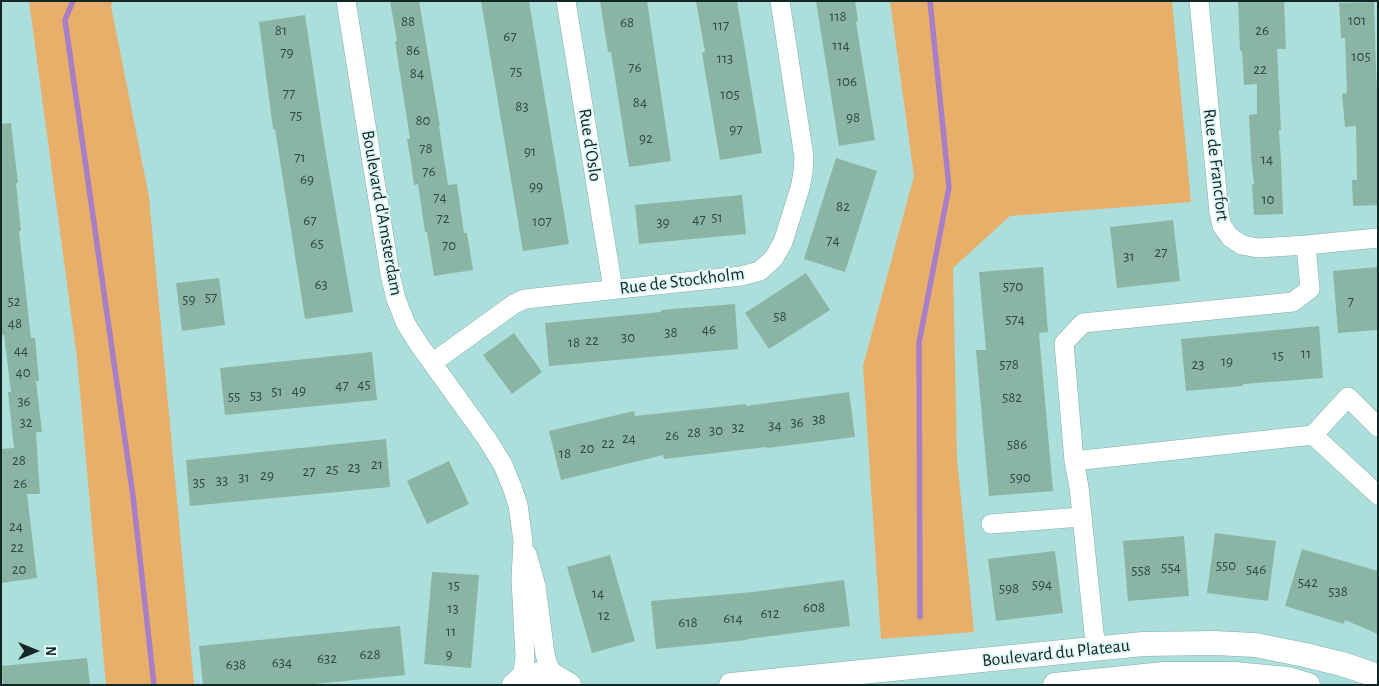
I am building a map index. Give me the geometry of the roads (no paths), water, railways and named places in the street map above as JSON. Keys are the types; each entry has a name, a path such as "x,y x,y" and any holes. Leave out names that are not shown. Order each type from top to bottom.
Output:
{"main road":[{"name":"Boulevard du Plateau","path":"731,685 1143,644 1214,643 1254,645 1305,655 1342,664 1378,676"},
{"path":"518,682 538,674 561,680"},
{"name":"Boulevard du Plateau","path":"1055,685 1164,674 1234,674 1288,679 1308,685"}],"street":[{"name":"Boulevard d'Amsterdam","path":"346,1 390,274 396,299 406,324 487,439 503,465 518,506 523,541 536,586 544,654 548,665 561,680"},
{"name":"Rue d'Oslo","path":"566,1 613,289"},
{"name":"Rue de Stockholm","path":"432,363 519,301 531,298 741,276 760,271 774,258 783,242 800,188 804,157 780,1"},
{"name":"Rue de Francfort","path":"1199,1 1218,203 1222,226 1230,237 1242,245 1258,248 1378,238"},
{"path":"1097,649 1074,461 1064,344 1083,323 1293,302 1310,289 1306,245"},
{"path":"1074,461 1313,435 1348,397 1378,427"},
{"path":"1313,435 1378,495"},
{"path":"991,524 1081,517"},
{"name":"Boulevard d'Amsterdam","path":"518,682 525,657 521,578 523,541"}],"waterway":[{"path":"73,1 65,20 133,496 154,685"},
{"path":"920,617 919,343 949,187 930,1"}]}
